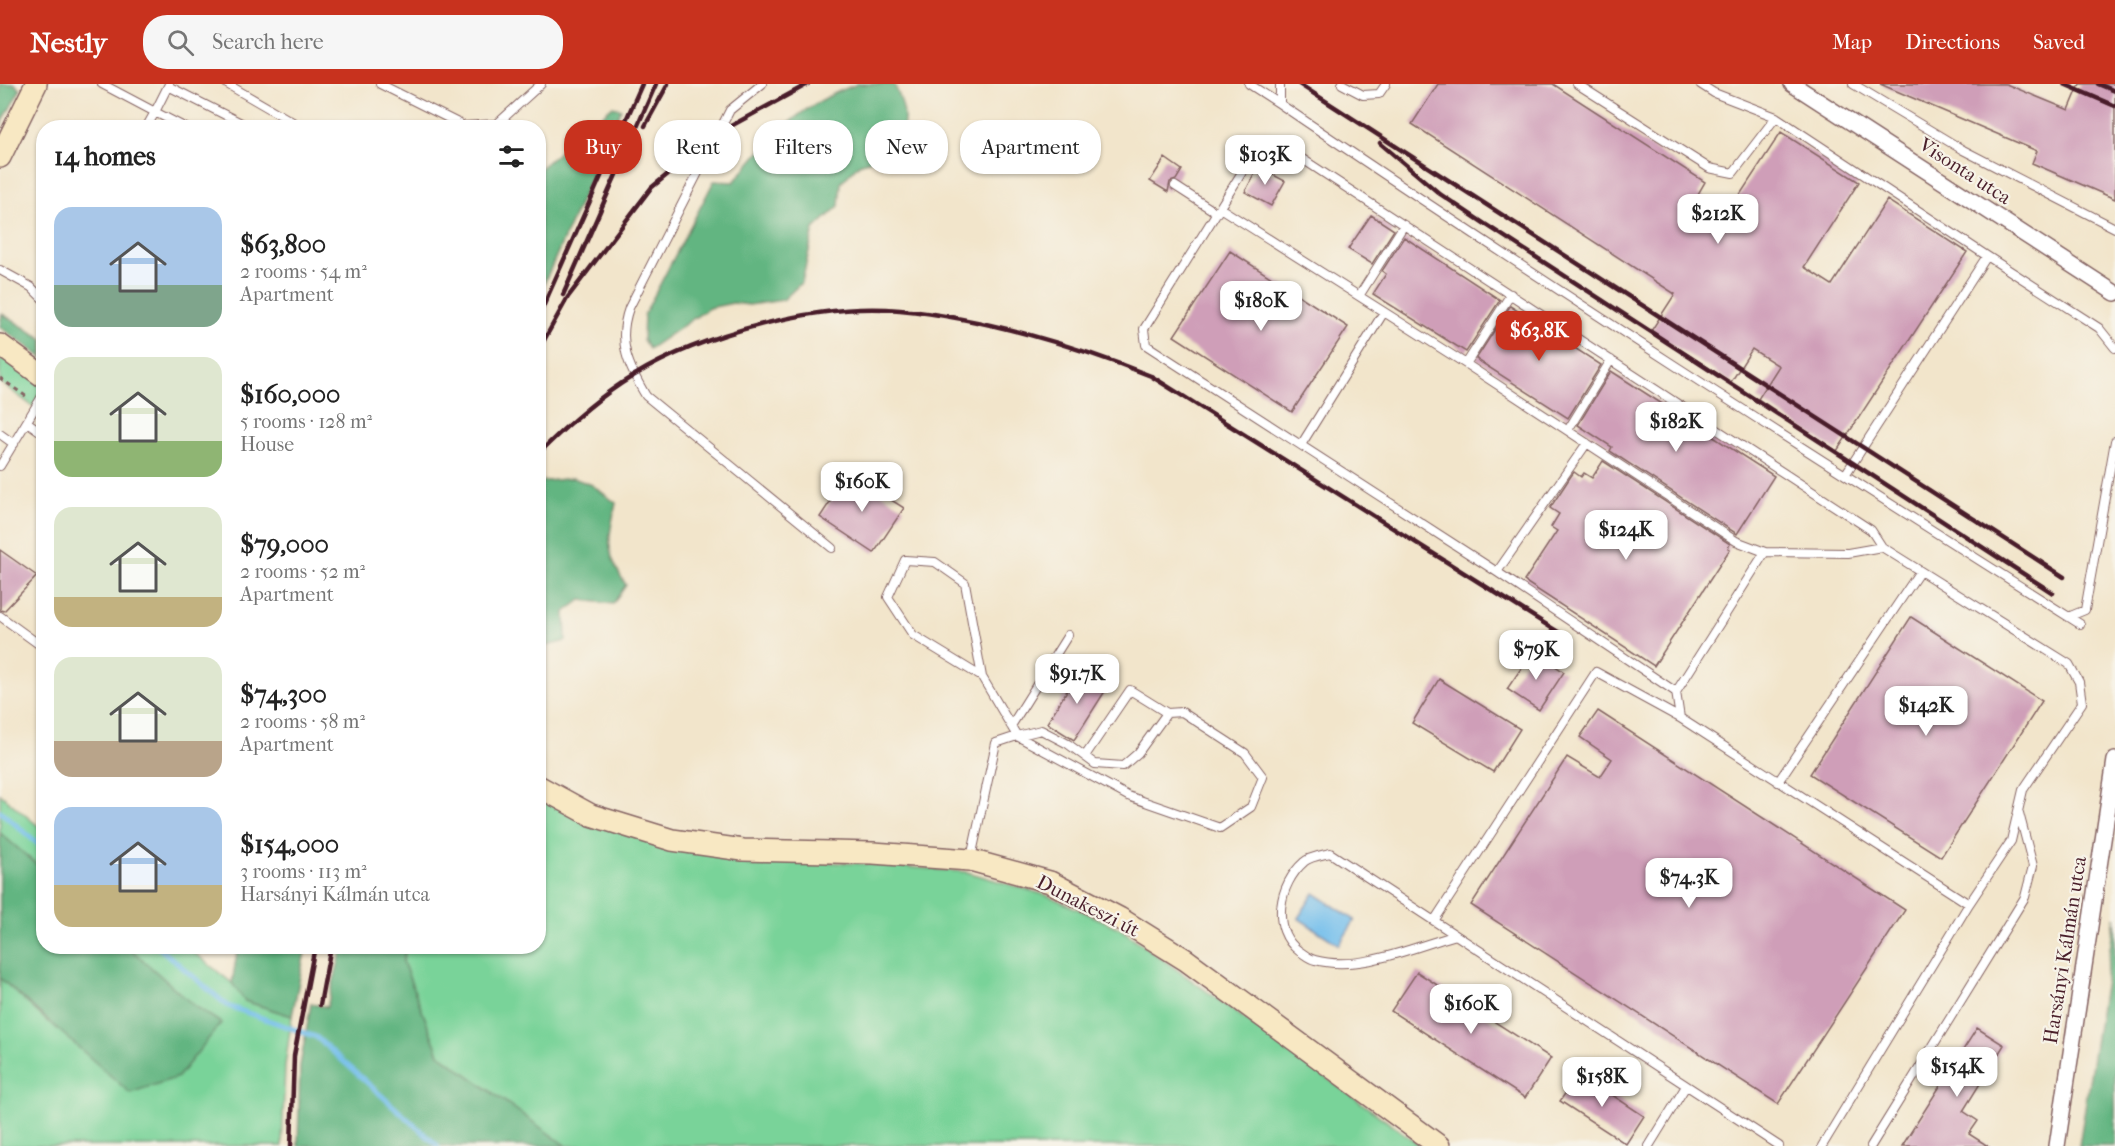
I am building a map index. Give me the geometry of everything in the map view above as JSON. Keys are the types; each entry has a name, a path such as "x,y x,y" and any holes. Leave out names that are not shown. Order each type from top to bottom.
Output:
{"street":[{"path":"0,157 36,84"},
{"name":"Visonta utca","path":"1792,84 2115,293"},
{"path":"0,345 36,371"},
{"name":"Harsányi Kálmán utca","path":"2057,1146 2115,759"},
{"name":"Dunakeszi út","path":"546,790 591,815 672,840 743,850 873,853 970,860 1050,882 1119,918 1186,960 1439,1146"}],"lane":[{"path":"102,84 170,120"},
{"path":"226,84 289,120"},
{"path":"380,84 452,120"},
{"path":"501,120 541,84"},
{"path":"762,84 730,110 629,308 622,327 626,352 634,375 646,396 832,548"},
{"path":"1249,84 1420,200 2080,624"},
{"path":"1280,84 1280,104"},
{"path":"1342,84 1363,95 1379,94 1386,84"},
{"path":"1576,84 1709,168 1733,173 1776,117"},
{"path":"1700,84 1714,93 1776,117 2099,328 2115,348"},
{"path":"1854,84 1964,150 2115,228"},
{"path":"150,120 169,85 236,120"},
{"path":"1676,692 1497,572 1146,345 1144,329 1259,145 1284,147 1872,530 1882,547 2069,664 2079,682 2082,703 2023,790 2011,841 1969,904 1822,1146"},
{"path":"1175,186 1466,363 1736,541 1765,552 1848,553 1882,547"},
{"path":"1359,296 1404,225"},
{"path":"1845,475 1987,256"},
{"path":"0,270 36,292"},
{"path":"1466,363 1511,294"},
{"path":"1301,445 1384,312"},
{"path":"1568,430 1611,360"},
{"path":"0,466 36,407"},
{"path":"27,422 36,428"},
{"path":"0,434 14,444"},
{"path":"2068,617 2085,610 2115,441"},
{"path":"1497,572 1587,442"},
{"path":"1680,718 1676,692 1765,552"},
{"path":"981,677 913,635 888,597 905,560 935,562 965,583 981,677 1017,736 1128,796 1220,828 1251,807 1263,777 1245,753 1182,712 1167,713 1130,690 1084,756"},
{"path":"1778,782 1920,571"},
{"path":"0,616 36,642"},
{"path":"1011,726 1068,635"},
{"path":"1434,921 1596,672 1680,718 1969,904"},
{"path":"970,860 996,743 1041,730 1095,764 1123,766 1138,753 1167,713"},
{"path":"1871,1146 2025,897 2033,866 2018,811"},
{"path":"1453,936 1373,959 1337,964 1312,960 1294,946 1281,923 1282,894 1304,861 1330,853 1434,921 1453,936 1779,1146"},
{"path":"1648,1146 1686,1086"}],"path":[{"path":"0,378 36,403"}],"green space":[{"path":"0,84 15,84 20,90 0,126"},
{"path":"858,84 894,84 903,110 904,120 865,120 865,162 853,170 853,120 792,120 838,92"},
{"path":"613,106 621,109 616,120 597,120"},
{"path":"564,148 564,174 592,174 546,279 546,163"},
{"path":"753,159 753,174 850,174 841,183 839,206 814,229 802,282 783,300 749,305 733,303 709,308 649,349 643,340 644,315 714,181 734,182"},
{"path":"2,314 36,335 36,353 0,327"},
{"path":"0,350 36,376 36,409 0,382"},
{"path":"573,478 592,485 616,503 610,537 611,554 626,585 613,604 581,600 565,612 566,641 546,646 546,481"},
{"path":"0,794 36,824 36,864 0,833"},
{"path":"546,799 745,859 871,864 967,872 1049,896 1119,928 1421,1146 566,1146 439,1054 403,962 405,954 546,954"},
{"path":"0,833 36,864 36,954 136,954 192,1004 221,1023 178,1077 130,1093 0,978"},
{"path":"2115,917 2115,1146 2079,1146"},
{"path":"136,954 196,954 232,983 245,1001 292,1016 285,1066 282,1146 0,1146 0,978 48,1022 220,1023 192,1004"},
{"path":"237,954 305,954 292,1016 245,1001 232,983"},
{"path":"341,954 405,954 403,962 439,1054 566,1146 298,1146 300,1066 311,1004 327,1007"}],"water":[{"path":"1314,893 1355,920 1339,945 1298,918"}],"building":[{"path":"1438,84 1553,84 1705,182 1698,194 1728,213 1781,132 1859,182 1804,267 1832,285 1887,200 1967,252 1837,451 1758,399 1779,366 1752,349 1731,382 1651,331 1675,294 1412,124"},
{"path":"1880,84 2006,84 2069,110 2080,84 2115,84 2115,199 2032,163 2037,151"},
{"path":"1165,158 1182,170 1176,180 1170,182 1168,192 1150,181"},
{"path":"1258,167 1285,181 1271,206 1245,192"},
{"path":"1371,215 1394,230 1372,264 1348,249"},
{"path":"1404,237 1500,300 1466,352 1373,294 1386,274 1382,271"},
{"path":"1230,251 1348,327 1292,412 1174,336"},
{"path":"1510,306 1601,365 1568,418 1476,359"},
{"path":"1611,371 1774,476 1737,534 1610,451 1612,447 1578,425"},
{"path":"1603,461 1730,544 1728,548 1730,549 1654,666 1524,581 1557,531 1551,527 1559,514 1550,508 1571,476 1574,472 1581,477 1584,473 1592,478"},
{"path":"849,473 904,508 874,553 820,517"},
{"path":"0,550 36,577 4,611 0,610"},
{"path":"1911,617 2042,701 1941,857 1810,774"},
{"path":"1533,651 1564,672 1539,710 1507,689"},
{"path":"1079,671 1107,688 1074,740 1047,723"},
{"path":"1439,679 1520,729 1493,772 1412,723"},
{"path":"1598,711 1905,910 1778,1104 1471,905 1567,757 1600,777 1612,759 1580,737"},
{"path":"1417,972 1551,1058 1525,1098 1391,1011"},
{"path":"1977,1028 2004,1045 1963,1111 1978,1121 1969,1134 1988,1146 1902,1146"},
{"path":"1579,1073 1644,1116 1626,1144 1560,1101"}],"waterway":[{"path":"0,811 36,842"},
{"path":"166,954 228,1006 316,1037 438,1146"}],"railway":[{"path":"546,300 642,84"},
{"path":"563,295 656,84"},
{"path":"645,126 668,84"},
{"path":"546,337 568,297 651,188 718,133 808,84"},
{"path":"1299,84 2064,577"},
{"path":"2064,84 2115,106"},
{"path":"2098,84 2115,91"},
{"path":"1380,143 1440,194 2053,593"},
{"path":"546,446 583,412 633,376 692,347 762,324 798,316 868,309 900,310 963,319 1028,334 1151,376 1566,637"},
{"path":"291,1146 294,1056 313,954"},
{"path":"320,1005 330,954"}]}
